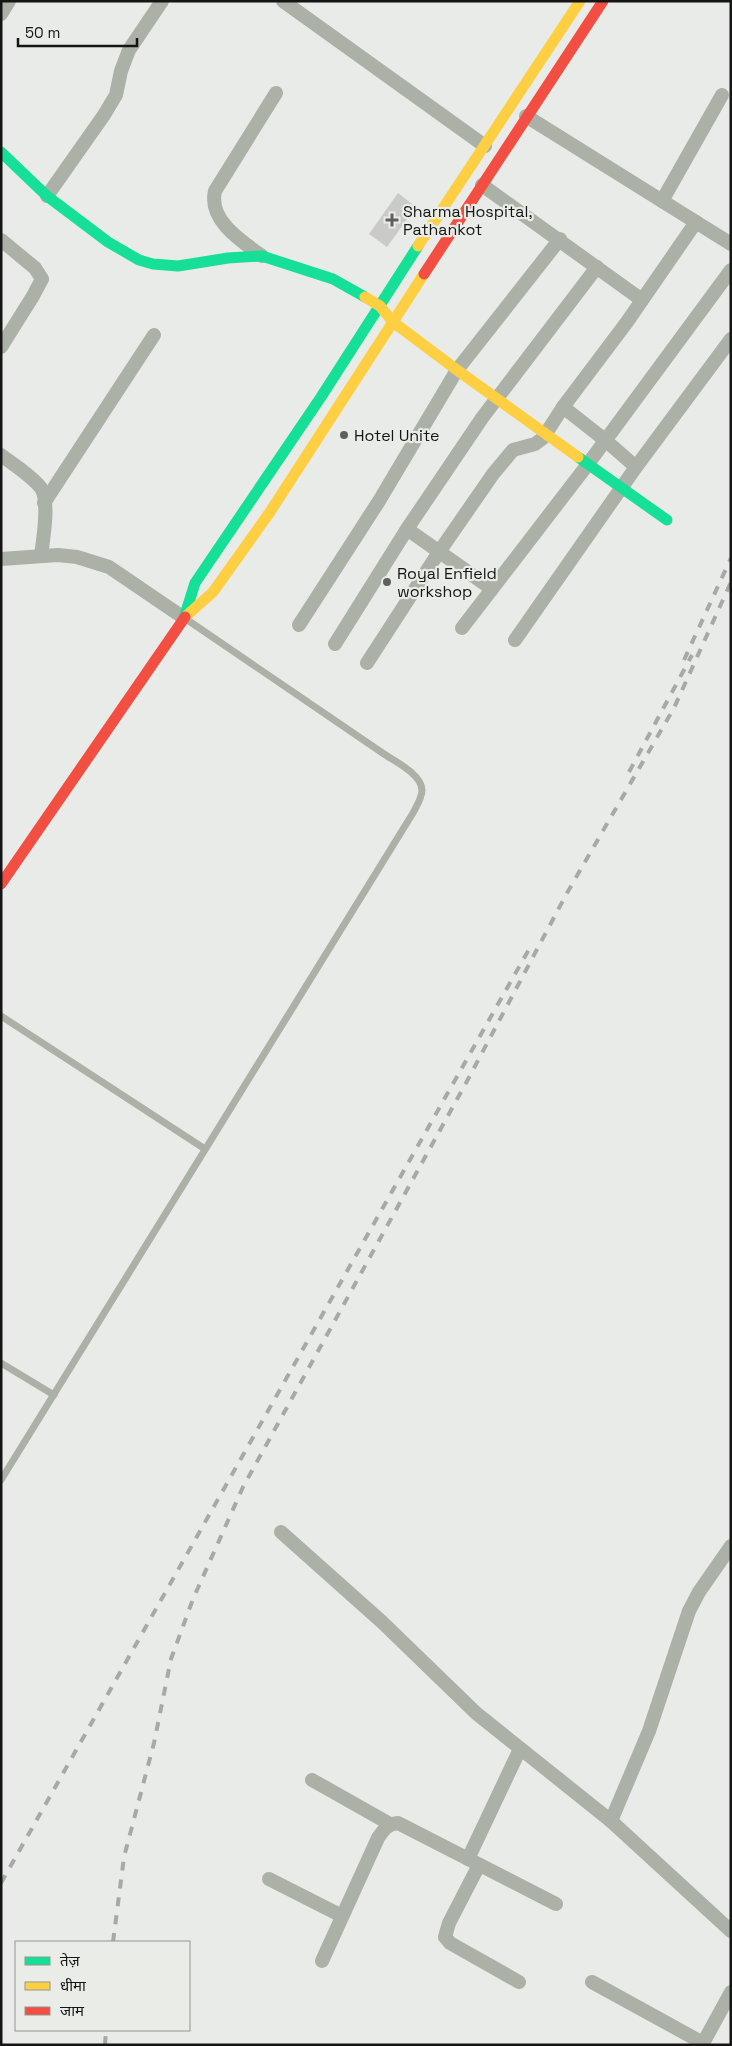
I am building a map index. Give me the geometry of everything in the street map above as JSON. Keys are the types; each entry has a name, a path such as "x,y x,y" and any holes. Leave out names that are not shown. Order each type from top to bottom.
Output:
{"main road":[{"path":"184,618 194,583 315,406 580,1"},
{"path":"1,884 184,618 213,592 259,528 526,116 603,1"},
{"path":"1,152 47,196 123,252 153,264 178,266 228,258 262,256 333,279 380,306 393,322 457,370 667,520"}],"street":[{"path":"1,14 10,1"},
{"path":"47,196 112,102 116,95 121,71 129,50 162,1"},
{"path":"284,1 486,146"},
{"path":"262,256 237,238 214,208 213,199 215,191 276,92"},
{"path":"662,201 722,95"},
{"path":"526,116 731,244"},
{"path":"482,185 560,239 642,300"},
{"path":"367,663 439,552 505,458 513,450 535,444 546,434 563,407 642,300 696,222"},
{"path":"299,625 379,501 457,370 560,239"},
{"path":"1,240 36,268 42,279 1,347"},
{"path":"335,644 407,529 497,399 597,268"},
{"path":"462,628 731,270"},
{"path":"44,503 154,335"},
{"path":"515,640 636,467 731,339"},
{"path":"563,407 636,467"},
{"path":"1,455 33,479 42,490 44,534 41,555"},
{"path":"407,529 492,589"},
{"path":"1,559 41,555 77,557 109,567 184,618"},
{"path":"281,1532 382,1622 476,1713 611,1821 731,1930"},
{"path":"611,1821 648,1730 689,1611 699,1592 731,1546"},
{"path":"519,1982 450,1943 445,1937 520,1749"},
{"path":"312,1780 390,1824 398,1824 556,1904"},
{"path":"322,1961 378,1838 384,1828 390,1824"},
{"path":"269,1879 342,1916"},
{"path":"592,1982 703,2044 731,1992"}],"lane":[{"path":"1,1480 413,813 422,791 420,783 412,774 184,618"},
{"path":"1,1016 205,1149"},
{"path":"1,1363 54,1395"}],"building":[{"path":"398,193 416,207 387,247 369,234"}],"railway":[{"path":"684,660 731,558"},
{"path":"113,1941 124,1857 154,1743 171,1659 193,1599 243,1487 466,1083 567,893 674,708 731,582"},
{"path":"629,772 692,655"},
{"path":"1,1883 532,944"},
{"path":"105,2045 106,2031"}],"traffic: fast":[{"path":"1,152 47,196 108,242 139,260 153,264 178,266 228,258 262,256 333,279 365,297"},
{"path":"184,618 195,583 321,397 418,246"},
{"path":"578,457 667,520"}],"traffic: slow":[{"path":"418,246 580,1"},
{"path":"185,617 213,592 270,512 424,274"},
{"path":"365,297 380,306 393,322 578,457"}],"traffic: jam":[{"path":"424,274 603,1"},
{"path":"1,884 185,617"}],"place":[{"name":"Sharma Hospital, Pathankot","path":"392,220"},
{"name":"Hotel Unite","path":"344,435"},
{"name":"Royal Enfield workshop","path":"387,582"}]}
